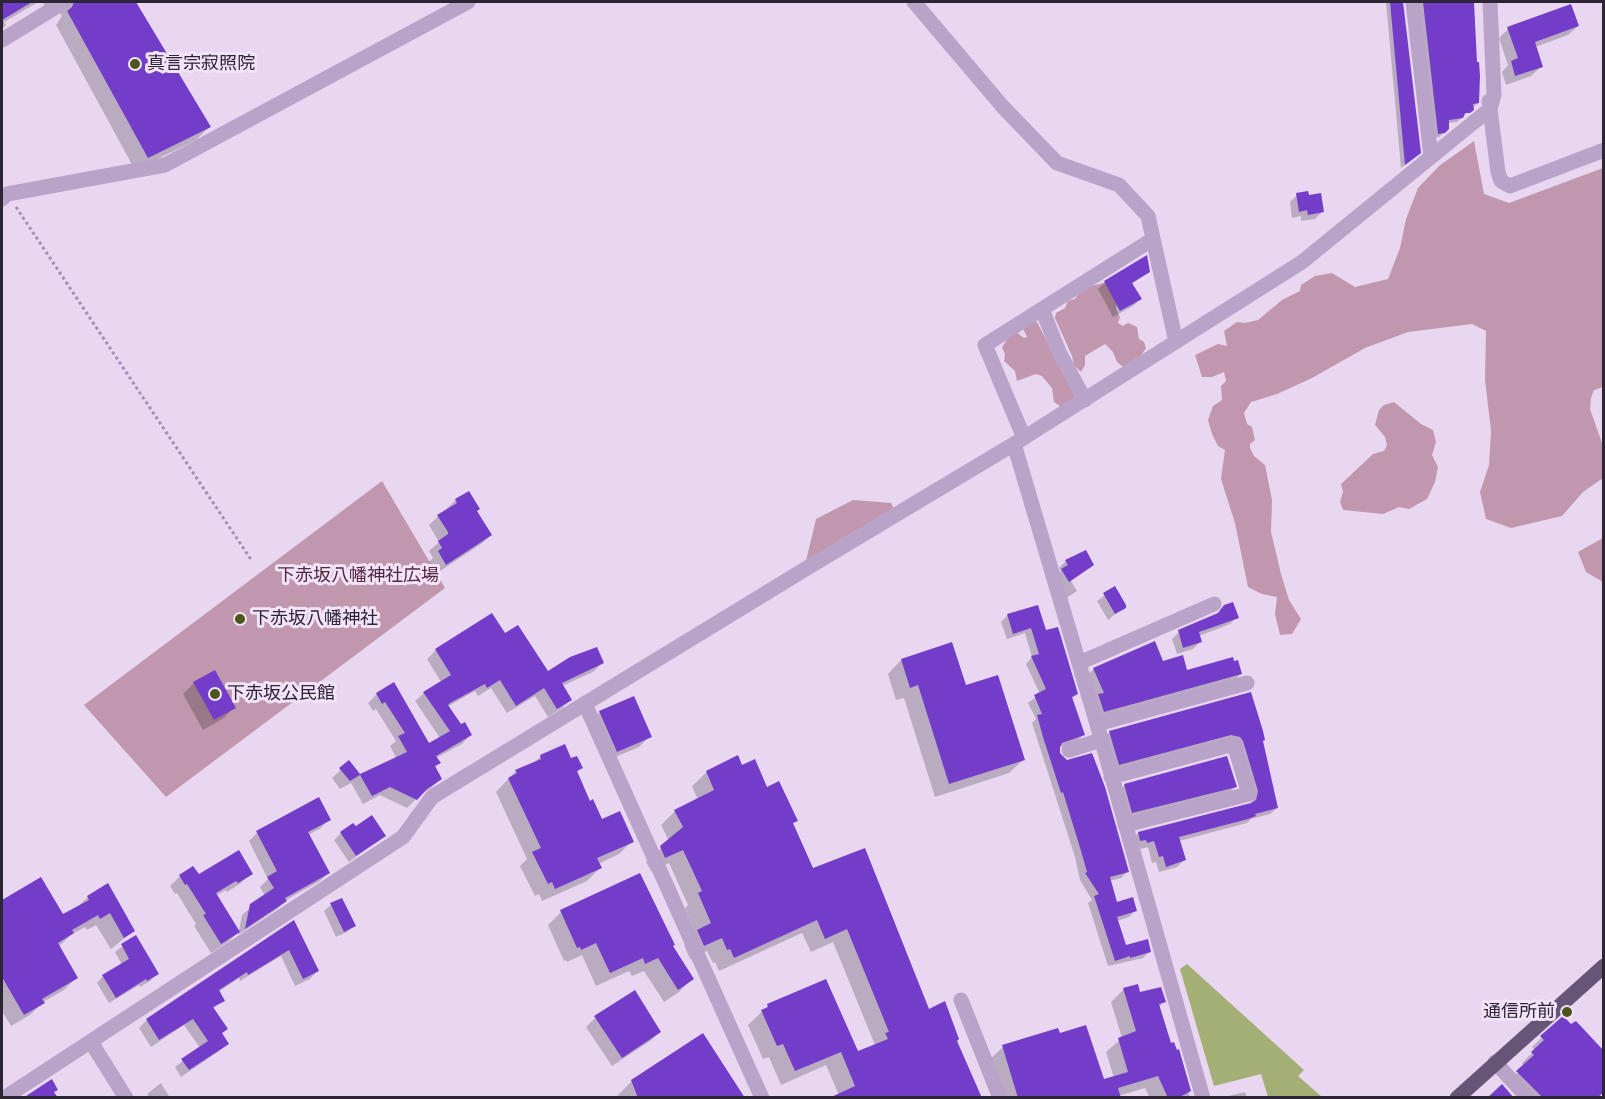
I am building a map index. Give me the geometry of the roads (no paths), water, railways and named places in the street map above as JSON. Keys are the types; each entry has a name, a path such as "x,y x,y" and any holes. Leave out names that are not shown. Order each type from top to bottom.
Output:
{"main road":[{"path":"1457,1098 1604,966"}],"street":[{"path":"2,40 63,2"},
{"path":"4,197 165,165 468,2"},
{"path":"914,2 1003,107 1058,163 1119,185 1148,216 1176,342"},
{"path":"1413,2 1431,157"},
{"path":"1479,2 1490,109 1501,181 1510,186 1604,150"},
{"path":"4,1098 403,837 432,797 1019,441 1302,262 1490,109 1494,96 1490,2"},
{"path":"1153,239 985,345 1019,441 1079,663 1203,1098"},
{"path":"1042,309 1059,352 1085,400"},
{"path":"1079,663 1214,604"},
{"path":"1097,724 1247,683"},
{"path":"585,704 762,1098"},
{"path":"1069,750 1101,740"},
{"path":"1111,777 1234,744 1237,754 1248,794 1125,825"},
{"path":"961,1000 1000,1098"},
{"path":"91,1042 126,1098"},
{"path":"1495,1062 1528,1098"}],"place":[{"name":"真言宗寂照院","path":"135,64"},
{"name":"下赤坂八幡神社","path":"240,619"},
{"name":"下赤坂公民館","path":"215,694"},
{"name":"通信所前","path":"1567,1012"}],"park label":[{"name":"下赤坂八幡神社広場","path":"358,576"}]}
